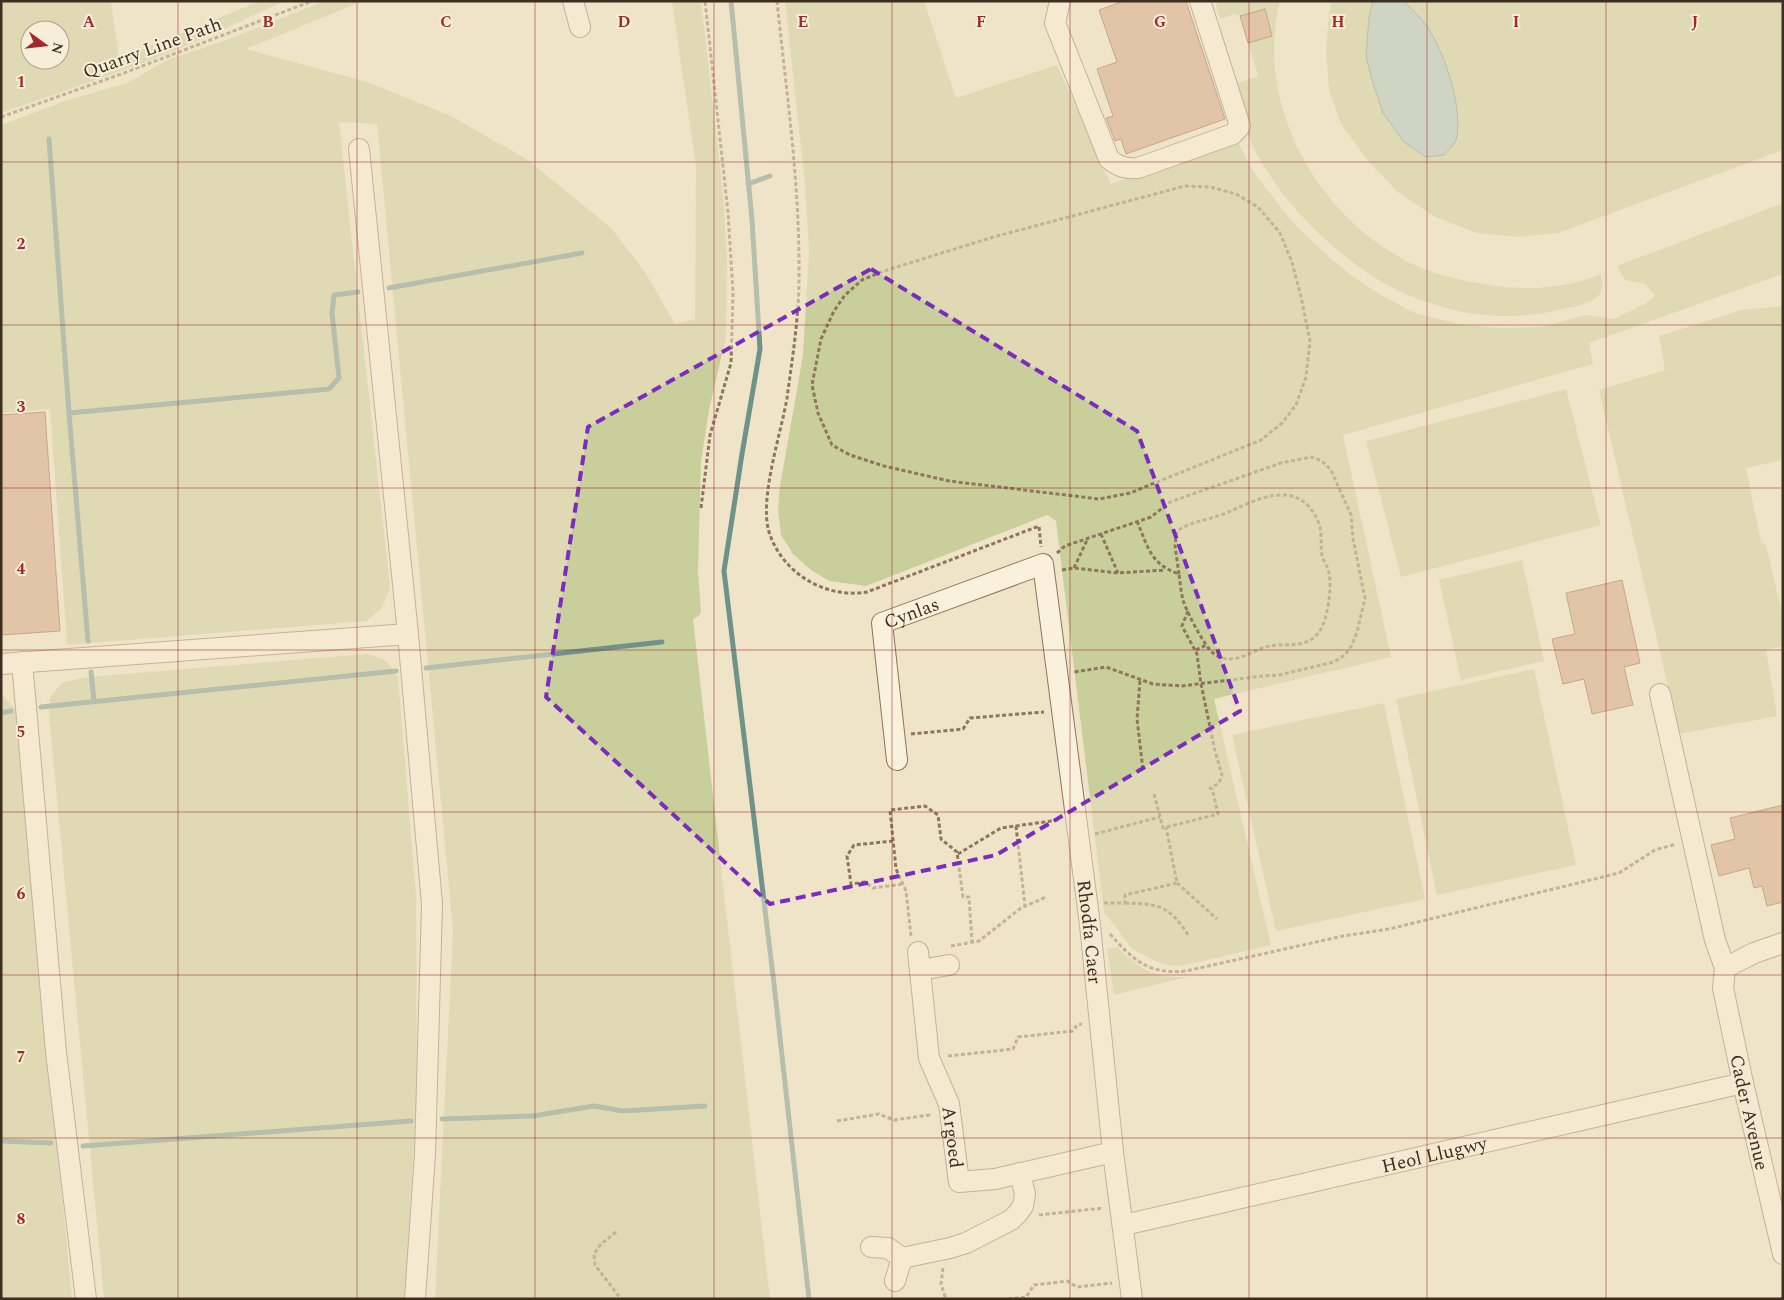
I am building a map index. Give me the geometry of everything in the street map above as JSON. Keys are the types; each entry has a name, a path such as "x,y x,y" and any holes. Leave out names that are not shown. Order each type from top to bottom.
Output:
{"street":[{"path":"573,1 580,27"},
{"path":"1060,1 1055,23 1109,159 1118,166 1129,169 1138,168 1233,134 1240,126 1200,1"},
{"path":"359,149 408,634 432,904 425,1154 415,1299"},
{"name":"Rhodfa Caer","path":"1044,569 1088,903 1113,1152 1131,1290"},
{"name":"Cynlas","path":"897,760 882,623 1044,569"},
{"path":"1,664 408,634"},
{"path":"22,662 56,1052 86,1299"},
{"path":"1660,694 1715,940 1725,968 1754,953 1783,943"},
{"path":"919,961 949,965"},
{"name":"Argoed","path":"919,961 929,1058 948,1100 959,1182 995,1179 1113,1152"},
{"name":"Cader Avenue","path":"1725,968 1723,988 1743,1083 1779,1220 1783,1254"},
{"name":"Heol Llugwy","path":"1122,1215 1743,1083"},
{"path":"871,1246 888,1248 902,1258 966,1243 1010,1220 1018,1213 1023,1206 1025,1194 1020,1173"},
{"path":"895,1281 902,1258"}],"path":[{"name":"Quarry Line Path","path":"1,117 124,73 312,1"},
{"path":"701,508 710,435 731,363 733,293 728,212 705,1"},
{"path":"777,1 798,205 800,268 793,357 786,404 766,504 770,532 776,546 787,562 809,582 823,588 855,594 867,592 1039,526"},
{"path":"1185,186 1210,187 1236,194 1258,206 1280,233 1292,262 1301,297 1310,341 1306,377 1296,405 1282,423 1261,440 1130,493 1099,499 949,481 884,466 850,455 832,445 818,413 812,385 820,340 834,311 845,295 862,280 884,271 990,238 1185,186"},
{"path":"1044,569 1065,546 1151,517 1170,502 1281,463 1312,457 1322,461 1331,470 1351,515 1352,532 1364,598 1357,632 1352,645 1345,655 1334,662 1279,675 1181,686 1140,681 1106,667 1057,674"},
{"path":"1280,494 1292,496 1302,502 1311,510 1318,522 1322,538 1322,555 1329,574 1329,598 1319,632 1308,642 1269,646 1242,657 1230,659 1220,657 1206,645 1183,602 1179,574 1175,546 1177,531 1186,525 1216,517 1266,496 1280,494"},
{"path":"1137,521 1148,547 1158,564 1166,570 1179,574"},
{"path":"1101,534 1118,573"},
{"path":"1074,568 1088,538"},
{"path":"1044,569 1074,568 1118,573 1166,570"},
{"path":"1154,794 1163,828 1218,814 1210,788 1220,783 1222,775 1214,751 1196,650 1182,626 1188,611"},
{"path":"1196,650 1206,645"},
{"path":"1140,681 1137,719 1143,770"},
{"path":"894,735 963,729 970,718 1062,711"},
{"path":"919,961 913,952 906,891 896,869 890,810 925,806 938,815 940,839 958,854 963,897 969,897 972,942"},
{"path":"1079,839 1160,817"},
{"path":"958,854 1001,828 1076,818"},
{"path":"1016,826 1025,906"},
{"path":"1166,827 1177,883 1218,918"},
{"path":"1090,926 1099,924 1133,959 1152,968 1168,973 1186,971 1343,936 1398,926 1619,873 1655,850 1693,840"},
{"path":"893,841 854,845 846,856 851,884 865,882 873,888 903,884"},
{"path":"1125,903 1125,894 1177,883"},
{"path":"949,965 948,946 978,942 1025,906 1046,897"},
{"path":"1088,903 1149,904 1167,910 1177,918 1189,936"},
{"path":"929,1058 1013,1049 1018,1037 1073,1031 1077,1024 1100,1022"},
{"path":"837,1121 879,1114 894,1120 929,1116 948,1100"},
{"path":"1038,1215 1057,1212 1122,1215"},
{"path":"616,1232 601,1244 594,1254 595,1265 621,1299"},
{"path":"946,1299 941,1284 941,1274 950,1248"},
{"path":"1008,1299 1026,1297 1034,1285 1067,1281 1077,1287 1131,1290"}],"highlighted area":[{"path":"871,269 1137,431 1240,711 996,855 770,904 546,697 588,427"}],"green space":[{"path":"1,1 111,1 119,59 260,1 286,1 161,56 1,113"},
{"path":"325,1 363,1 246,49 367,82 451,116 528,160 611,228 645,272 675,324 695,319 696,168 672,1 701,1 723,194 727,257 726,337 709,410 701,462 698,571 701,612 699,616 693,619 770,1299 435,1299 453,930 377,124 339,122 390,588 381,609 366,621 67,645 50,409 1,413 1,125 68,100 127,83 167,60 221,42"},
{"path":"785,1 924,1 956,98 1057,65 1111,184 1232,142 1238,142 1254,173 1295,225 1328,256 1355,278 1384,297 1417,314 1459,324 1496,328 1541,327 1586,315 1614,319 1645,304 1655,296 1645,284 1625,280 1617,266 1783,203 1783,274 1589,343 1593,364 1343,435 1391,657 1214,699 1271,945 1178,966 1162,964 1132,949 1104,912 1056,521 1047,515 866,586 829,581 811,570 793,554 781,535 778,510 780,486 803,355 809,252 805,183"},
{"path":"1218,1 1280,1 1274,41 1277,81 1286,120 1302,157 1324,191 1351,221 1382,247 1417,266 1433,272 1466,281 1512,288 1557,286 1601,274 1602,288 1599,295 1582,305 1533,315 1482,315 1419,300 1398,291 1350,260 1320,234 1290,203 1265,168 1245,126 1233,85 1258,76 1248,43 1272,36 1265,9 1240,16 1235,14 1220,19 1216,5"},
{"path":"1332,1 1783,1 1783,150 1558,233 1520,237 1477,233 1435,217 1398,192 1369,162 1341,124 1329,90 1326,51 1329,12"},
{"path":"1783,306 1783,460 1746,468 1761,542 1766,545 1783,617 1783,646 1766,650 1777,716 1679,734 1599,390 1665,370 1659,336 1741,310"},
{"path":"1566,389 1601,525 1401,577 1366,441"},
{"path":"1522,560 1544,661 1461,680 1439,580"},
{"path":"367,654 386,661 398,677 416,896 417,1091 405,1299 104,1299 49,715 50,697 63,682 88,677"},
{"path":"1534,669 1576,865 1437,895 1396,699"},
{"path":"1,693 15,709 72,1299 1,1299"},
{"path":"1384,703 1425,899 1276,931 1232,735"},
{"path":"1118,947 1133,962 1148,971 1166,976 1187,977 1114,995 1107,949"}],"water":[{"path":"1373,1 1403,1 1429,29 1441,53 1452,83 1458,128 1456,140 1444,155 1426,157 1404,142 1383,113 1366,56 1369,17"}],"building":[{"path":"1124,1 1186,1 1225,119 1126,154 1121,139 1115,141 1106,118 1113,116 1097,69 1117,62 1099,10"},
{"path":"1265,9 1272,36 1248,43 1240,16"},
{"path":"45,412 60,631 1,635 1,415"},
{"path":"1622,580 1640,663 1624,667 1633,705 1592,714 1584,679 1563,684 1552,639 1575,634 1566,593"},
{"path":"1783,805 1783,902 1767,906 1762,886 1754,888 1749,868 1719,876 1711,845 1735,839 1730,818"}],"waterway":[{"path":"731,1 752,220 760,349 724,571 774,984 809,1299"},
{"path":"49,139 88,641"},
{"path":"748,184 770,176"},
{"path":"389,288 582,253"},
{"path":"69,413 329,389 339,378 332,313 334,295 358,292"},
{"path":"426,668 662,642"},
{"path":"41,707 396,671"},
{"path":"91,672 94,701"},
{"path":"1,713 11,711"},
{"path":"442,1119 533,1116 594,1106 623,1111 705,1106"},
{"path":"83,1146 411,1121"},
{"path":"1,1141 51,1143"}]}
